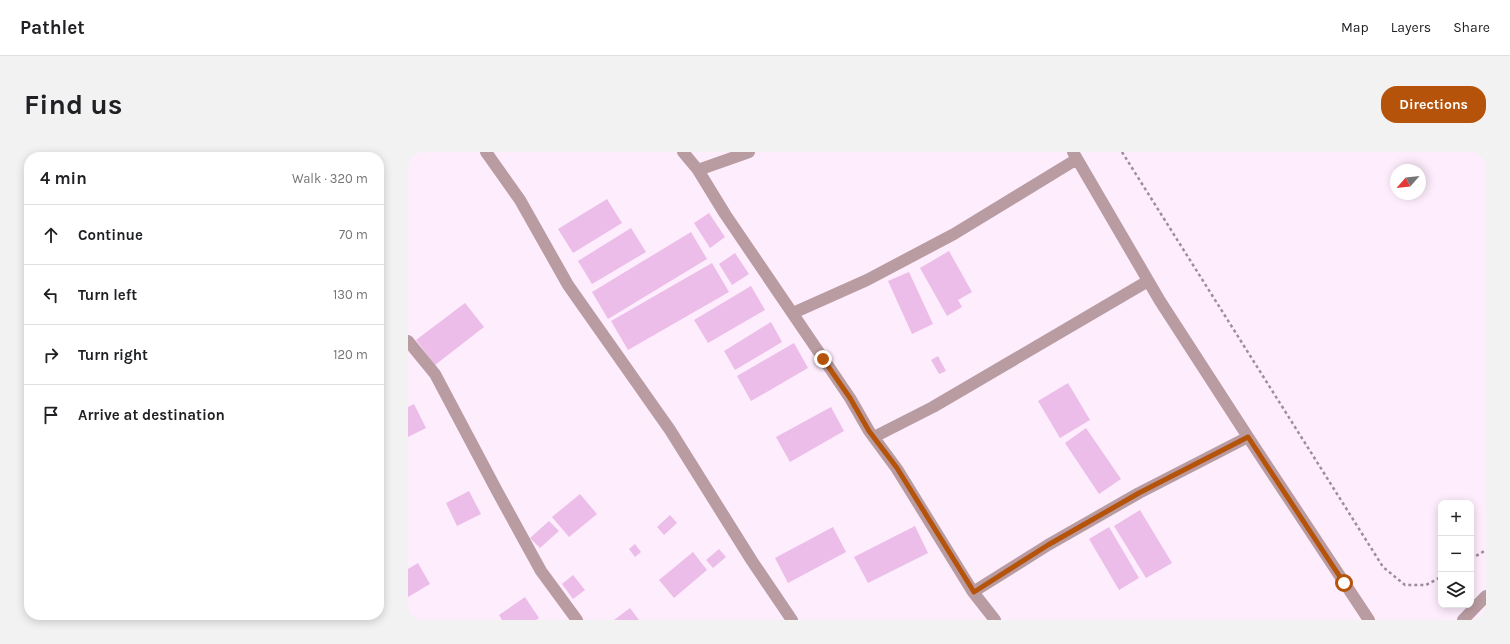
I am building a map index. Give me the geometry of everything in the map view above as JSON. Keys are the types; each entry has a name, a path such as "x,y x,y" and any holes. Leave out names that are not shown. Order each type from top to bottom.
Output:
{"street":[{"path":"486,152 520,200 568,285 670,430 752,561 792,620"},
{"path":"683,152 698,170 725,214 850,398 874,437 897,468 974,592 995,620"},
{"path":"698,170 748,152"},
{"path":"793,313 868,280 947,237 1075,156 1160,301 1369,620"},
{"path":"874,437 939,403 1148,281"},
{"path":"408,341 435,374 464,425 497,491 542,571 577,620"},
{"path":"974,592 1048,545 1139,493 1248,437"},
{"path":"1462,620 1486,596"}],"path":[{"path":"1122,152 1383,567 1405,585 1426,586 1438,579"},
{"path":"1474,557 1486,550"}],"building":[{"path":"607,199 622,223 573,253 558,229"},
{"path":"709,213 725,237 710,248 694,223"},
{"path":"631,228 646,252 592,284 578,261"},
{"path":"691,232 707,259 608,319 592,292"},
{"path":"949,251 972,292 958,300 962,307 947,316 920,268"},
{"path":"735,253 749,274 732,285 719,264"},
{"path":"712,263 729,292 628,350 611,321"},
{"path":"909,272 933,324 912,334 888,281"},
{"path":"751,286 765,310 708,343 694,320"},
{"path":"465,303 484,327 435,365 416,340"},
{"path":"771,322 782,342 735,370 724,351"},
{"path":"794,343 808,368 751,401 737,376"},
{"path":"938,356 946,371 939,374 931,360"},
{"path":"1068,383 1090,420 1060,438 1038,401"},
{"path":"414,404 426,428 408,437 408,407"},
{"path":"831,407 844,431 790,462 776,437"},
{"path":"1086,428 1121,479 1099,494 1065,443"},
{"path":"469,491 481,514 457,526 446,503"},
{"path":"580,494 597,514 569,537 552,517"},
{"path":"1140,510 1172,563 1146,578 1114,526"},
{"path":"670,515 677,523 664,535 657,527"},
{"path":"549,521 559,531 540,548 530,538"},
{"path":"915,526 928,553 868,583 854,557"},
{"path":"833,527 846,552 788,583 775,558"},
{"path":"1109,527 1139,578 1119,590 1089,539"},
{"path":"635,544 641,552 635,557 629,549"},
{"path":"719,549 726,557 713,568 706,560"},
{"path":"693,552 707,570 674,598 659,580"},
{"path":"418,563 430,584 408,597 408,569"},
{"path":"573,575 585,590 573,599 562,584"},
{"path":"525,597 539,618 536,620 502,620 499,615"},
{"path":"630,608 639,620 614,620"}],"route":[{"path":"823,359 850,398 869,431 897,468 974,592 1048,545 1139,493 1248,437 1344,583"}]}
